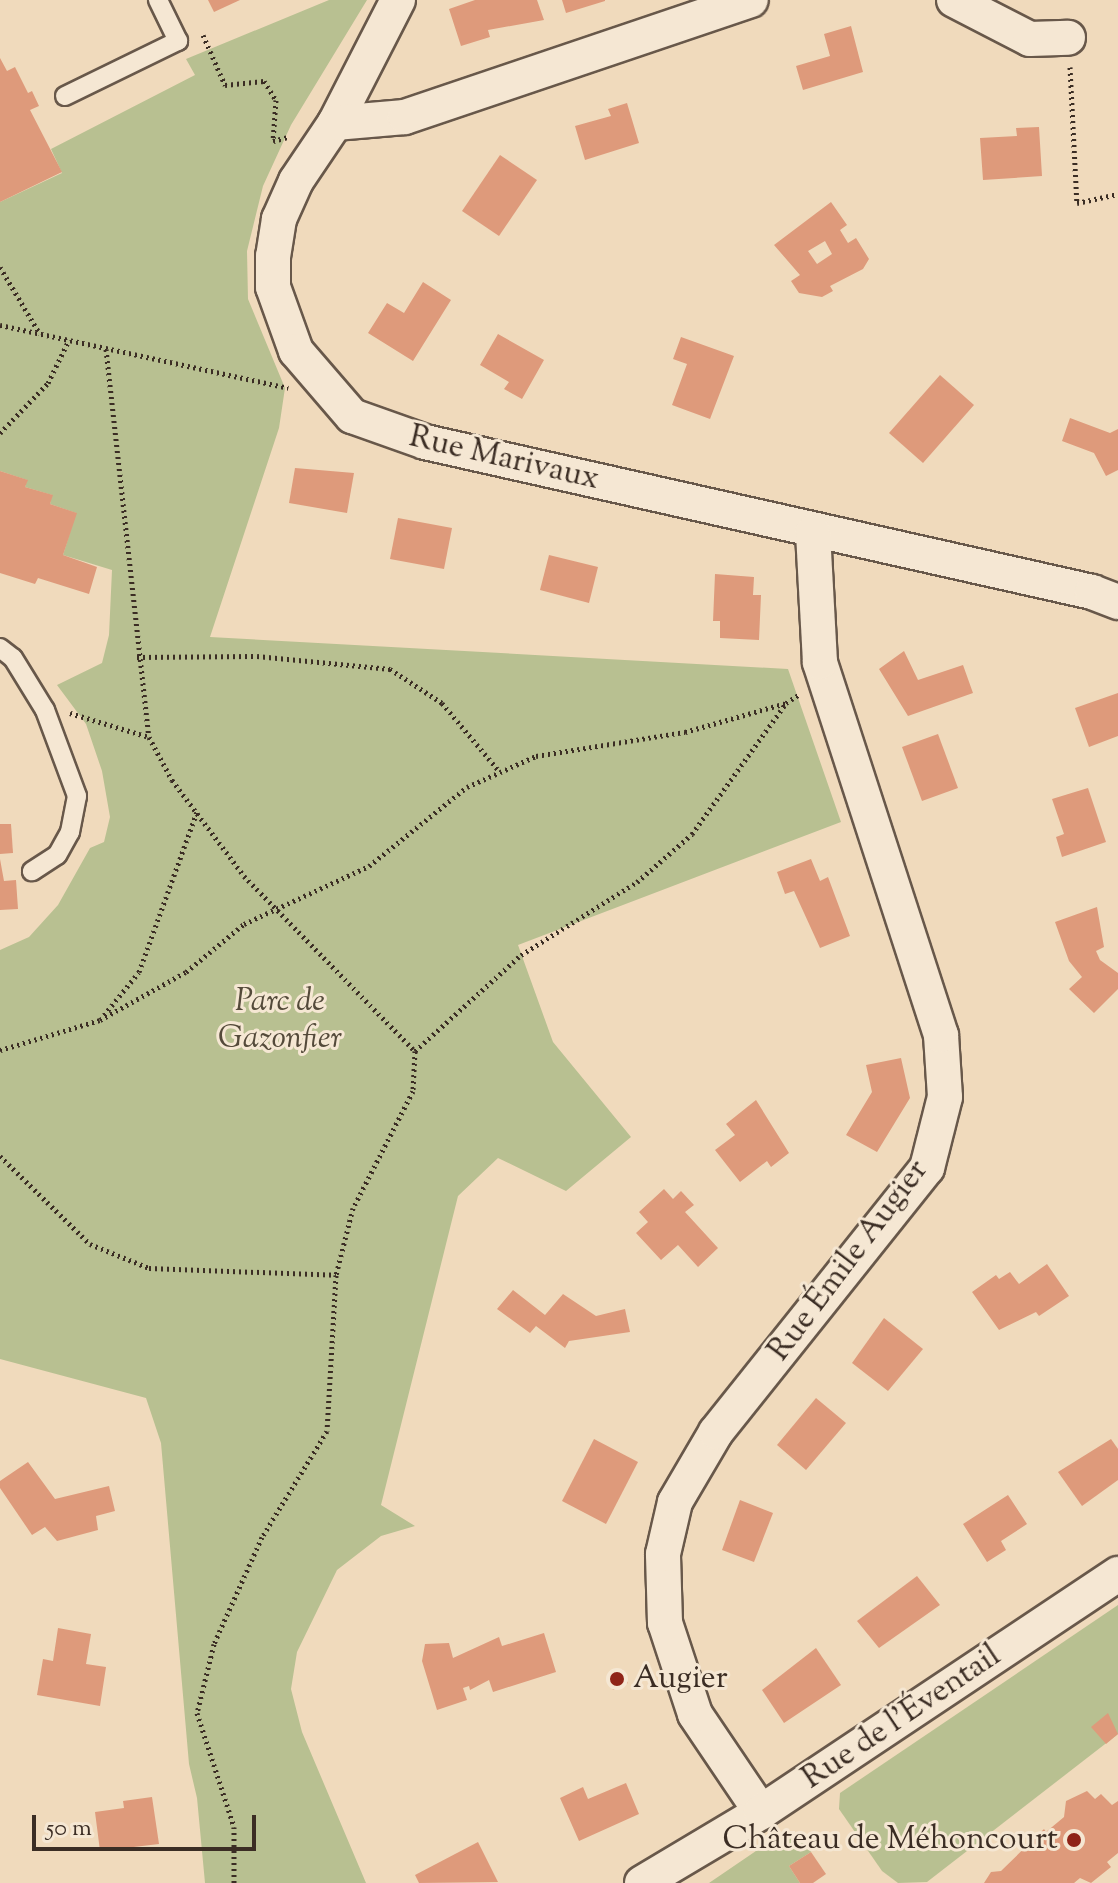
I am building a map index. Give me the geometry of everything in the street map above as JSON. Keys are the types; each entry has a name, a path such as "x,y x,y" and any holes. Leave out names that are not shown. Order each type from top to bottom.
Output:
{"street":[{"name":"Rue Marivaux","path":"398,0 335,123 296,181 279,219 273,256 281,317 296,351 330,396 352,416 425,442 813,532 1092,592 1118,602"},
{"path":"954,0 1030,39 1068,38"},
{"path":"335,123 405,117 734,4"},
{"name":"Rue Émile Augier","path":"761,1812 695,1714 665,1623 663,1554 675,1502 716,1432 927,1168 945,1097 941,1035 825,678 813,532"},
{"name":"Rue de l'Éventail","path":"642,1883 761,1812 1118,1574"}],"lane":[{"path":"65,96 178,41 158,0"},
{"path":"0,648 13,658 45,710 77,796 70,832 57,855 32,871"}],"path":[{"path":"178,41 202,33 225,85 264,81 276,100 273,141 335,123"},
{"path":"1068,38 1077,203 1118,194"},
{"path":"0,267 40,334"},
{"path":"0,325 330,396"},
{"path":"0,433 48,383 69,340"},
{"path":"106,349 137,657 149,737 172,780 274,909 415,1051"},
{"path":"137,657 257,656 390,669 442,703 500,772"},
{"path":"0,1050 100,1020 186,972 244,924 369,866 467,787 500,772 536,756 685,732 786,703 825,678"},
{"path":"234,1883 234,1827 197,1713 214,1644 262,1537 327,1431 336,1275 353,1208 413,1091 415,1051 521,955 637,882 692,834 786,703"},
{"path":"45,710 89,716 149,737"},
{"path":"100,1020 139,972 197,811"},
{"path":"0,1156 90,1244 149,1268 336,1275"}],"green space":[{"name":"Parc de Gazonfier","path":"329,0 367,0 291,125 263,186 247,251 248,299 285,388 279,428 210,637 788,669 841,822 518,945 553,1042 631,1137 566,1191 498,1158 458,1196 381,1505 415,1526 381,1536 337,1570 297,1652 291,1689 302,1732 366,1883 205,1883 197,1798 189,1764 161,1443 146,1398 0,1359 0,950 29,937 58,905 90,848 104,842 110,817 102,771 86,724 57,685 102,663 109,635 112,570 63,555 76,513 50,504 52,495 25,487 27,480 0,471 0,202 62,173 51,149 195,75 186,59"},
{"path":"1118,1605 1118,1734 927,1882 898,1883 882,1871 839,1809 840,1793"},
{"path":"784,1832 800,1834 811,1852 789,1866 800,1883 709,1883"}],"building":[{"path":"208,0 240,0 214,12"},
{"path":"475,0 537,0 544,20 488,30 490,37 461,46 449,9"},
{"path":"562,0 605,0 605,1 566,13"},
{"path":"851,26 863,72 803,90 796,66 830,56 824,34"},
{"path":"0,58 7,71 15,67 28,93 32,91 39,106 30,110 62,172 0,202"},
{"path":"627,103 639,143 585,160 575,126 611,116 608,109"},
{"path":"1039,127 1042,176 983,180 980,138 1017,136 1016,128"},
{"path":"500,155 537,180 499,236 462,211"},
{"path":"831,202 847,225 840,230 848,243 856,238 869,259 863,269 830,286 833,291 822,297 799,293 791,281 800,275 774,245","holes":["825,241 832,254 817,264 808,251"]},
{"path":"423,282 451,300 413,361 368,333 387,303 404,313"},
{"path":"498,334 544,360 522,399 504,389 509,382 480,365"},
{"path":"681,337 734,356 710,419 672,405 687,364 673,359"},
{"path":"940,375 974,405 923,463 889,433"},
{"path":"1070,418 1110,433 1118,429 1118,470 1106,476 1094,453 1062,441"},
{"path":"295,468 354,473 347,513 289,503"},
{"path":"0,471 28,480 25,487 53,495 50,504 77,513 63,555 97,567 89,594 38,578 35,584 0,573"},
{"path":"398,518 452,528 444,569 390,559"},
{"path":"549,555 598,567 589,603 540,590"},
{"path":"715,574 754,577 753,595 761,595 759,640 720,638 720,621 713,621"},
{"path":"904,651 918,680 963,665 973,693 908,716 879,669"},
{"path":"1118,693 1118,736 1089,747 1075,708"},
{"path":"938,734 958,788 922,801 902,747"},
{"path":"1088,788 1106,842 1062,857 1056,837 1064,834 1052,799"},
{"path":"0,824 11,824 13,853 0,854"},
{"path":"0,859 4,881 16,880 18,909 0,910"},
{"path":"811,859 820,881 828,877 850,936 820,948 794,891 785,894 777,872"},
{"path":"1097,907 1104,947 1096,951 1100,960 1118,973 1118,989 1094,1013 1069,989 1082,977 1069,961 1055,922"},
{"path":"901,1058 910,1098 877,1152 846,1135 872,1092 866,1065"},
{"path":"756,1100 789,1153 771,1167 767,1161 740,1182 715,1150 735,1135 726,1124"},
{"path":"664,1189 673,1199 681,1191 694,1205 685,1212 718,1248 698,1267 678,1245 661,1260 636,1233 648,1222 639,1212"},
{"path":"1047,1264 1069,1296 1039,1316 1036,1312 999,1330 972,1292 996,1275 999,1279 1010,1272 1019,1284"},
{"path":"513,1290 545,1315 563,1294 596,1316 625,1309 630,1332 569,1341 565,1348 536,1326 530,1333 497,1309"},
{"path":"884,1318 923,1349 888,1391 852,1363"},
{"path":"816,1398 846,1423 806,1470 777,1445"},
{"path":"594,1439 638,1462 606,1524 562,1501"},
{"path":"1111,1439 1118,1449 1118,1480 1082,1506 1058,1472"},
{"path":"28,1462 55,1499 109,1486 115,1511 96,1516 98,1530 57,1541 45,1527 32,1535 0,1488 0,1481"},
{"path":"1008,1495 1027,1524 1001,1541 1006,1550 987,1562 963,1524"},
{"path":"740,1500 773,1513 754,1562 722,1550"},
{"path":"917,1576 940,1605 879,1648 857,1621"},
{"path":"58,1628 91,1634 86,1664 106,1667 100,1706 37,1695 43,1659 53,1661"},
{"path":"544,1633 556,1672 493,1692 489,1680 470,1690 469,1686 463,1688 467,1700 437,1710 422,1661 425,1644 449,1643 453,1658 499,1637 502,1646"},
{"path":"816,1648 841,1685 784,1723 762,1690"},
{"name":"Augier","path":"622,1669 628,1683 613,1690 607,1675"},
{"path":"1108,1713 1118,1734 1106,1744 1091,1727"},
{"path":"626,1783 639,1814 579,1841 560,1798 583,1787 588,1799"},
{"name":"Château de Méhoncourt","path":"1087,1791 1095,1799 1101,1794 1112,1805 1118,1801 1118,1853 1107,1862 1111,1867 1091,1883 1080,1878 1074,1883 984,1883 991,1872 1001,1871 1044,1829 1046,1832 1064,1817 1066,1801"},
{"path":"152,1797 159,1844 100,1851 95,1812 124,1808 123,1801"},
{"path":"478,1842 498,1882 419,1883 415,1875"},
{"path":"811,1852 826,1874 813,1883 800,1883 789,1866"}],"place":[{"name":"Augier","path":"617,1679"},
{"name":"Château de Méhoncourt","path":"1074,1840"}]}
